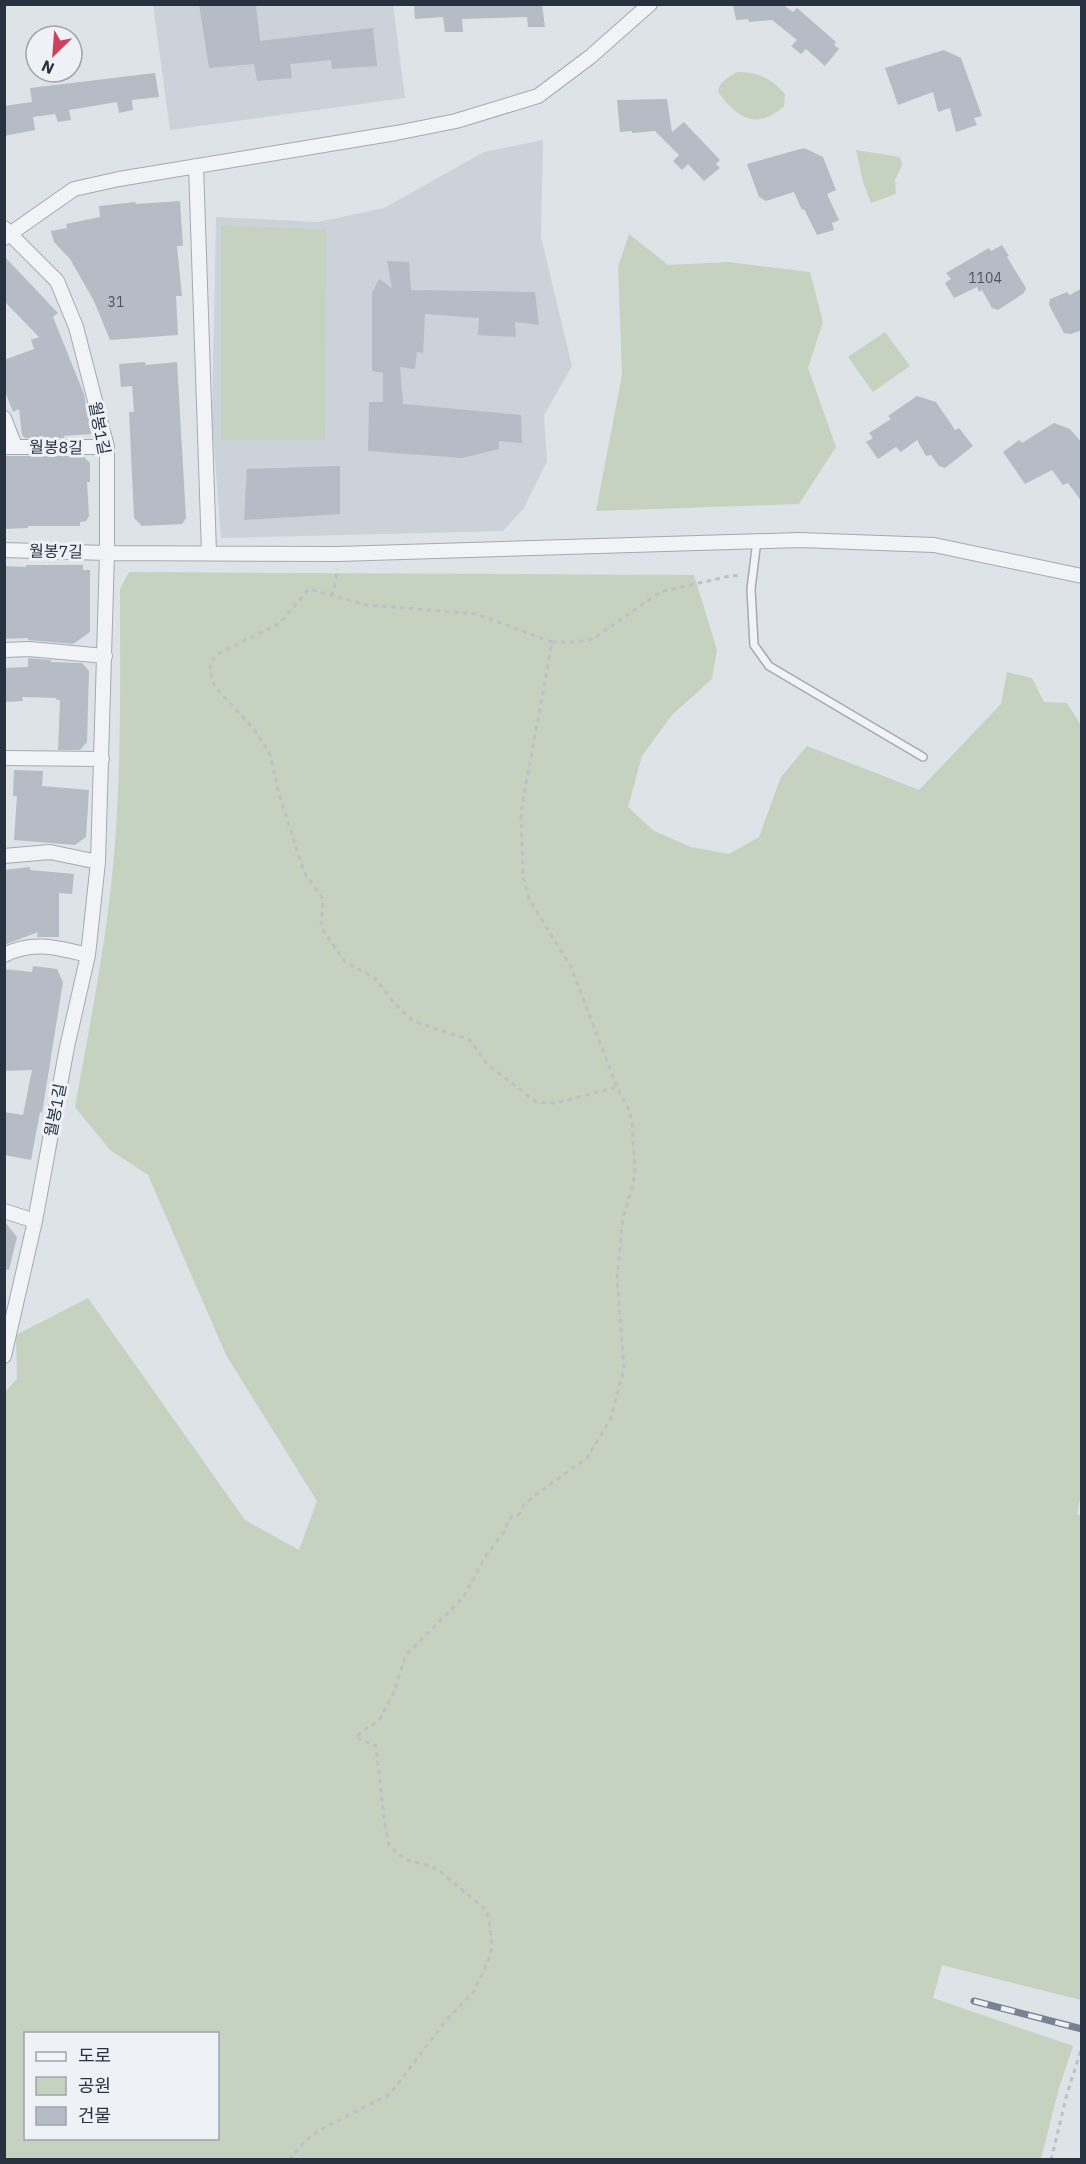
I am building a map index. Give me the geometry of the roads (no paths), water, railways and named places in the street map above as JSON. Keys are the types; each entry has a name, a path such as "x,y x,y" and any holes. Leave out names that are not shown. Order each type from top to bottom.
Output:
{"street":[{"path":"6,233 74,189 119,179 446,123 538,96 591,57 650,4"},
{"path":"196,166 209,553"},
{"name":"월봉1길","path":"4,1356 35,1221 67,1047 88,955 98,862 107,553 107,447 76,327 57,280 6,233"},
{"path":"4,418 10,447"},
{"name":"월봉8길","path":"10,447 107,447"},
{"name":"월봉7길","path":"4,550 338,554 800,540 934,545 1082,576"},
{"path":"4,650 29,649 105,656"},
{"path":"4,758 102,759"},
{"path":"4,856 50,852 98,862"},
{"path":"4,955 19,948 49,946 88,955"},
{"path":"4,1211 35,1221"}],"lane":[{"path":"757,540 751,589 754,645 769,666 923,758"}],"railway":[{"path":"974,2001 1082,2029"}]}
